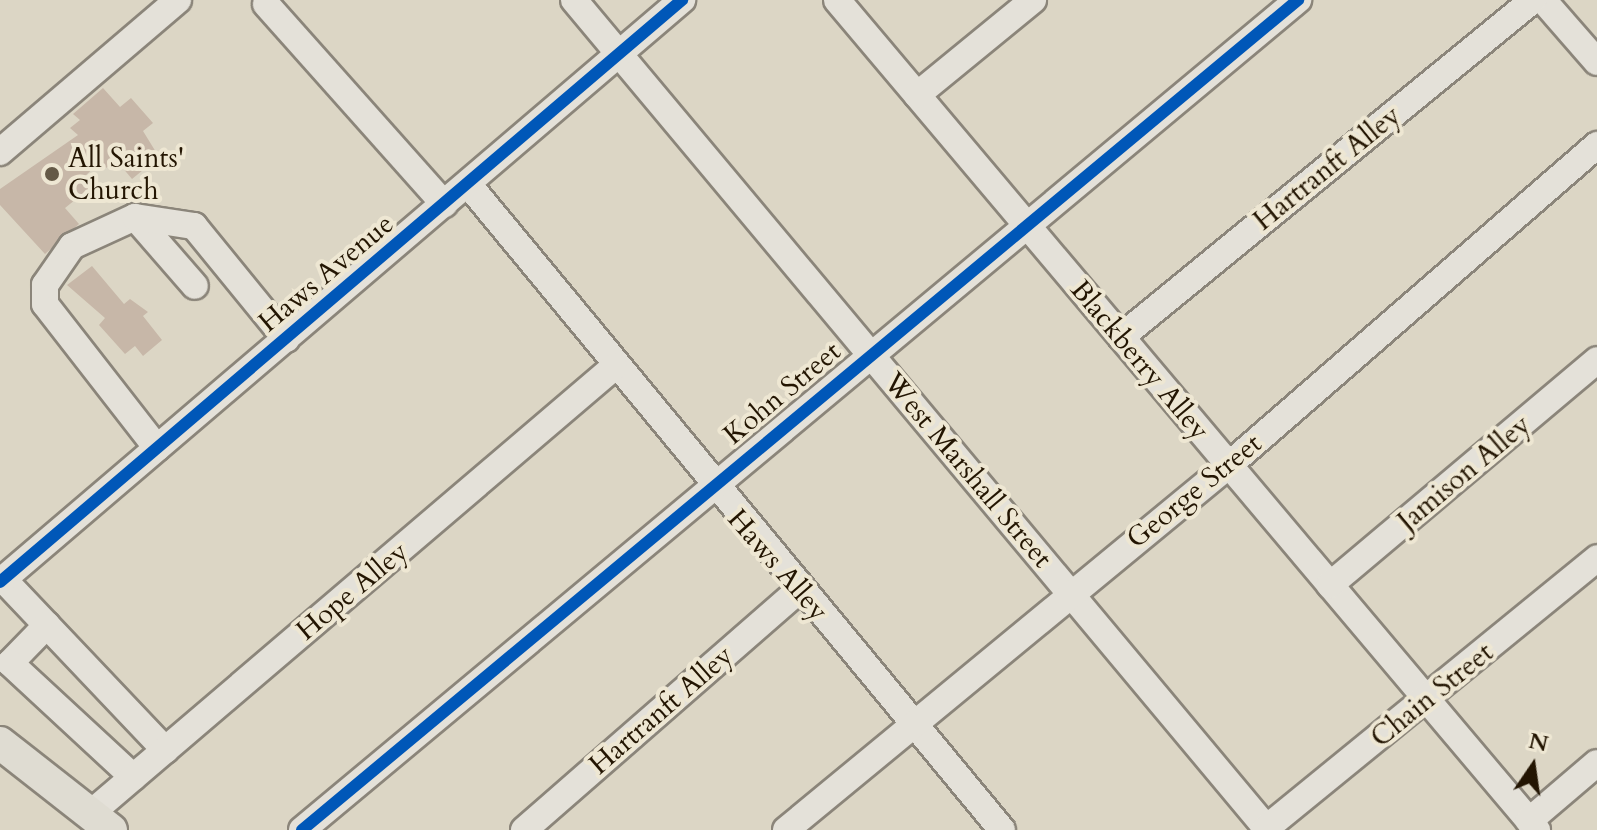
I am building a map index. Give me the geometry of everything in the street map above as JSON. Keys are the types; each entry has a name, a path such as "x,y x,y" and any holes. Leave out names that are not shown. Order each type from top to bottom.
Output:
{"main road":[{"path":"0,743 100,822"}],"street":[{"path":"0,152 178,0"},
{"name":"West Marshall Street","path":"574,0 1070,590 1266,829"},
{"name":"Haws Avenue","path":"2,580 682,0"},
{"name":"Blackberry Alley","path":"837,0 1533,826"},
{"path":"917,95 1033,0"},
{"name":"Kohn Street","path":"302,830 709,485 1298,0"},
{"name":"Hartranft Alley","path":"1121,337 1533,0"},
{"path":"1543,0 1597,62"},
{"path":"266,4 444,204"},
{"name":"George Street","path":"786,830 1070,590 1229,465 1597,145"},
{"name":"Haws Alley","path":"468,184 709,485 1002,830"},
{"path":"157,448 45,304 45,285 72,246 135,217 194,226 286,339"},
{"path":"135,217 195,286"},
{"name":"Jamison Alley","path":"1330,585 1597,360"},
{"name":"Hope Alley","path":"100,822 133,777 614,367"},
{"name":"Chain Street","path":"1266,829 1597,558"},
{"path":"2,580 165,750"},
{"name":"Hartranft Alley","path":"524,830 799,590"},
{"path":"47,625 10,663 133,777"},
{"path":"1533,826 1597,763"}],"building":[{"name":"All Saints' Church","path":"103,88 120,107 131,98 153,123 143,131 159,157 132,179 116,160 106,168 101,161 83,178 91,187 65,208 79,224 45,254 0,205 0,189 78,135 70,128 80,120 73,114"},
{"path":"92,266 124,304 130,299 148,312 143,316 162,340 143,356 135,346 125,354 99,325 105,318 67,285"}],"cycle path":[{"path":"0,582 682,0"},
{"path":"302,830 1298,0"}],"place":[{"name":"All Saints' Church","path":"52,174"}]}
